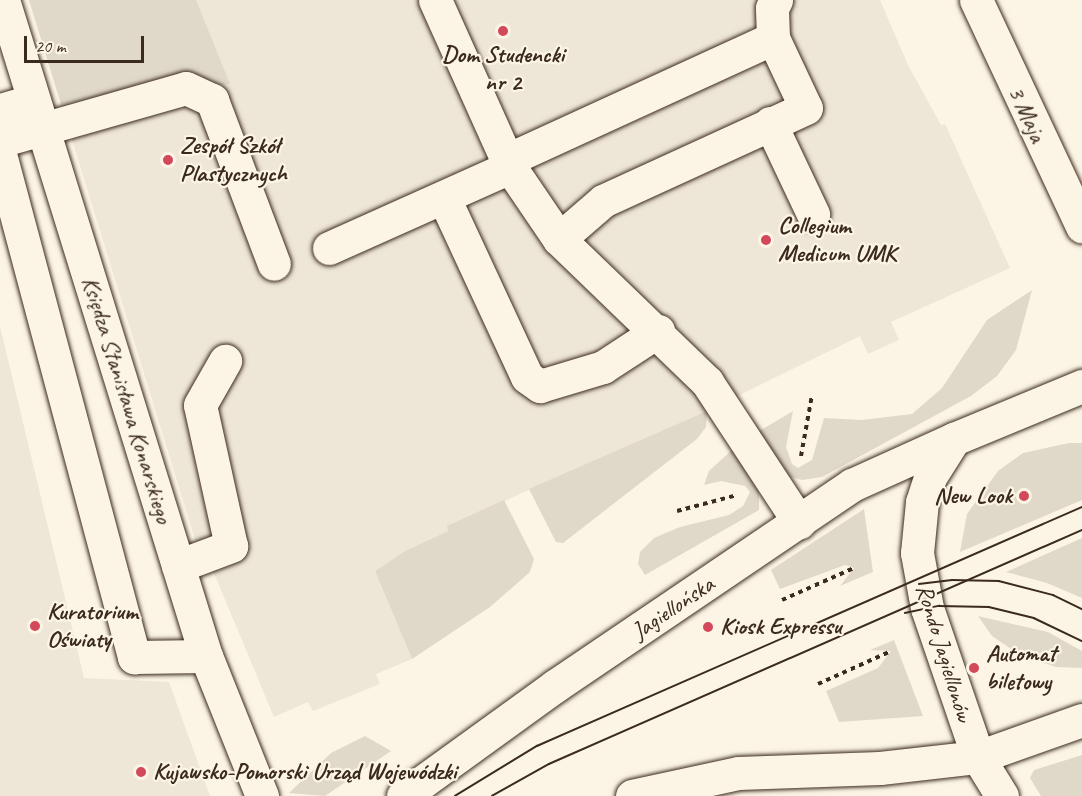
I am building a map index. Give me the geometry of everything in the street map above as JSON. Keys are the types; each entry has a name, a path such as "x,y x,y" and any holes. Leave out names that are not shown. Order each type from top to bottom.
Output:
{"street":[{"name":"Księdza Stanisława Konarskiego","path":"3,0 206,656 262,796"},
{"path":"435,0 509,163 559,239 658,331 707,382 798,522"},
{"path":"559,239 603,201 806,108 773,38 772,8 776,0"},
{"name":"3 Maja","path":"976,0 1081,221"},
{"path":"329,248 444,198 509,163 773,38"},
{"path":"0,110 38,114 186,88 212,100 274,264"},
{"path":"0,141 38,114"},
{"path":"771,123 813,214"},
{"path":"0,154 134,657 206,656"},
{"path":"444,198 527,378 540,386 603,367 658,331"},
{"path":"178,566 231,546 200,405 225,361"},
{"path":"954,440 1082,386"},
{"name":"Jagiellońska","path":"403,796 555,686 852,485 954,440"},
{"name":"Rondo Jagiellonów","path":"954,440 930,477 922,502 918,553 933,630 978,757 1002,796"},
{"path":"632,796 738,773 880,768 978,757 1082,720"}],"path":[{"path":"798,468 812,394"},
{"path":"676,511 740,495"},
{"path":"782,600 855,568"},
{"path":"818,684 891,651"}],"shaded area":[{"path":"29,0 880,0 908,65 941,125 945,124 1010,268 891,322 899,340 868,354 860,336 707,411 448,526 448,531 405,551 375,571 412,659 376,674 380,684 313,711 308,702 274,717 214,573 195,539"},
{"path":"29,0 196,0 230,84 61,104"},
{"path":"1032,290 1016,350 997,376 971,396 822,477 802,480 787,476 756,433 793,411 786,447 792,464 798,468 812,460 824,418 862,420 912,414 942,388 987,320"},
{"name":"Kujawsko-Pomorski Urząd Wojewódzki","path":"0,326 84,678 169,682 210,796 0,796"},
{"path":"707,411 706,427 697,439 563,543 556,542 529,489"},
{"path":"1069,443 1082,443 1082,500 960,552 967,514 998,471 1023,453"},
{"path":"733,449 759,489 759,510 645,575 638,564 640,552 654,538 680,527 729,515 743,506 750,492 745,486 721,481 704,485 709,471"},
{"path":"504,500 534,559 530,572 490,607 412,659 375,571 405,551 448,531 447,526"},
{"path":"864,509 873,572 840,586 854,568 845,565 780,589 771,570"},
{"path":"1082,538 1082,598 1047,583 1006,572"},
{"path":"978,616 1048,632 1082,651 1082,668 1056,667 1020,655 992,636"},
{"path":"894,640 923,716 839,722 826,691 878,668 891,651 870,650"},
{"path":"365,736 391,751 325,796 289,793 331,753"},
{"path":"1082,755 1082,796 1041,796 1030,778 1034,770"}],"tram line":[{"path":"455,796 537,746 1082,507"},
{"path":"492,796 549,764 1082,530"},
{"path":"919,584 952,580 999,581 1053,595 1082,609"},
{"path":"905,613 939,606 989,607 1034,618 1082,641"}],"place":[{"name":"Dom Studencki nr 2","path":"503,31"},
{"name":"Zespół Szkół Plastycznych","path":"168,160"},
{"name":"Collegium Medicum UMK","path":"766,240"},
{"name":"New Look","path":"1024,496"},
{"name":"Kuratorium Oświaty","path":"35,626"},
{"name":"Kiosk Expressu","path":"708,627"},
{"name":"Automat biletowy","path":"974,668"},
{"name":"Kujawsko-Pomorski Urząd Wojewódzki","path":"141,772"}]}
